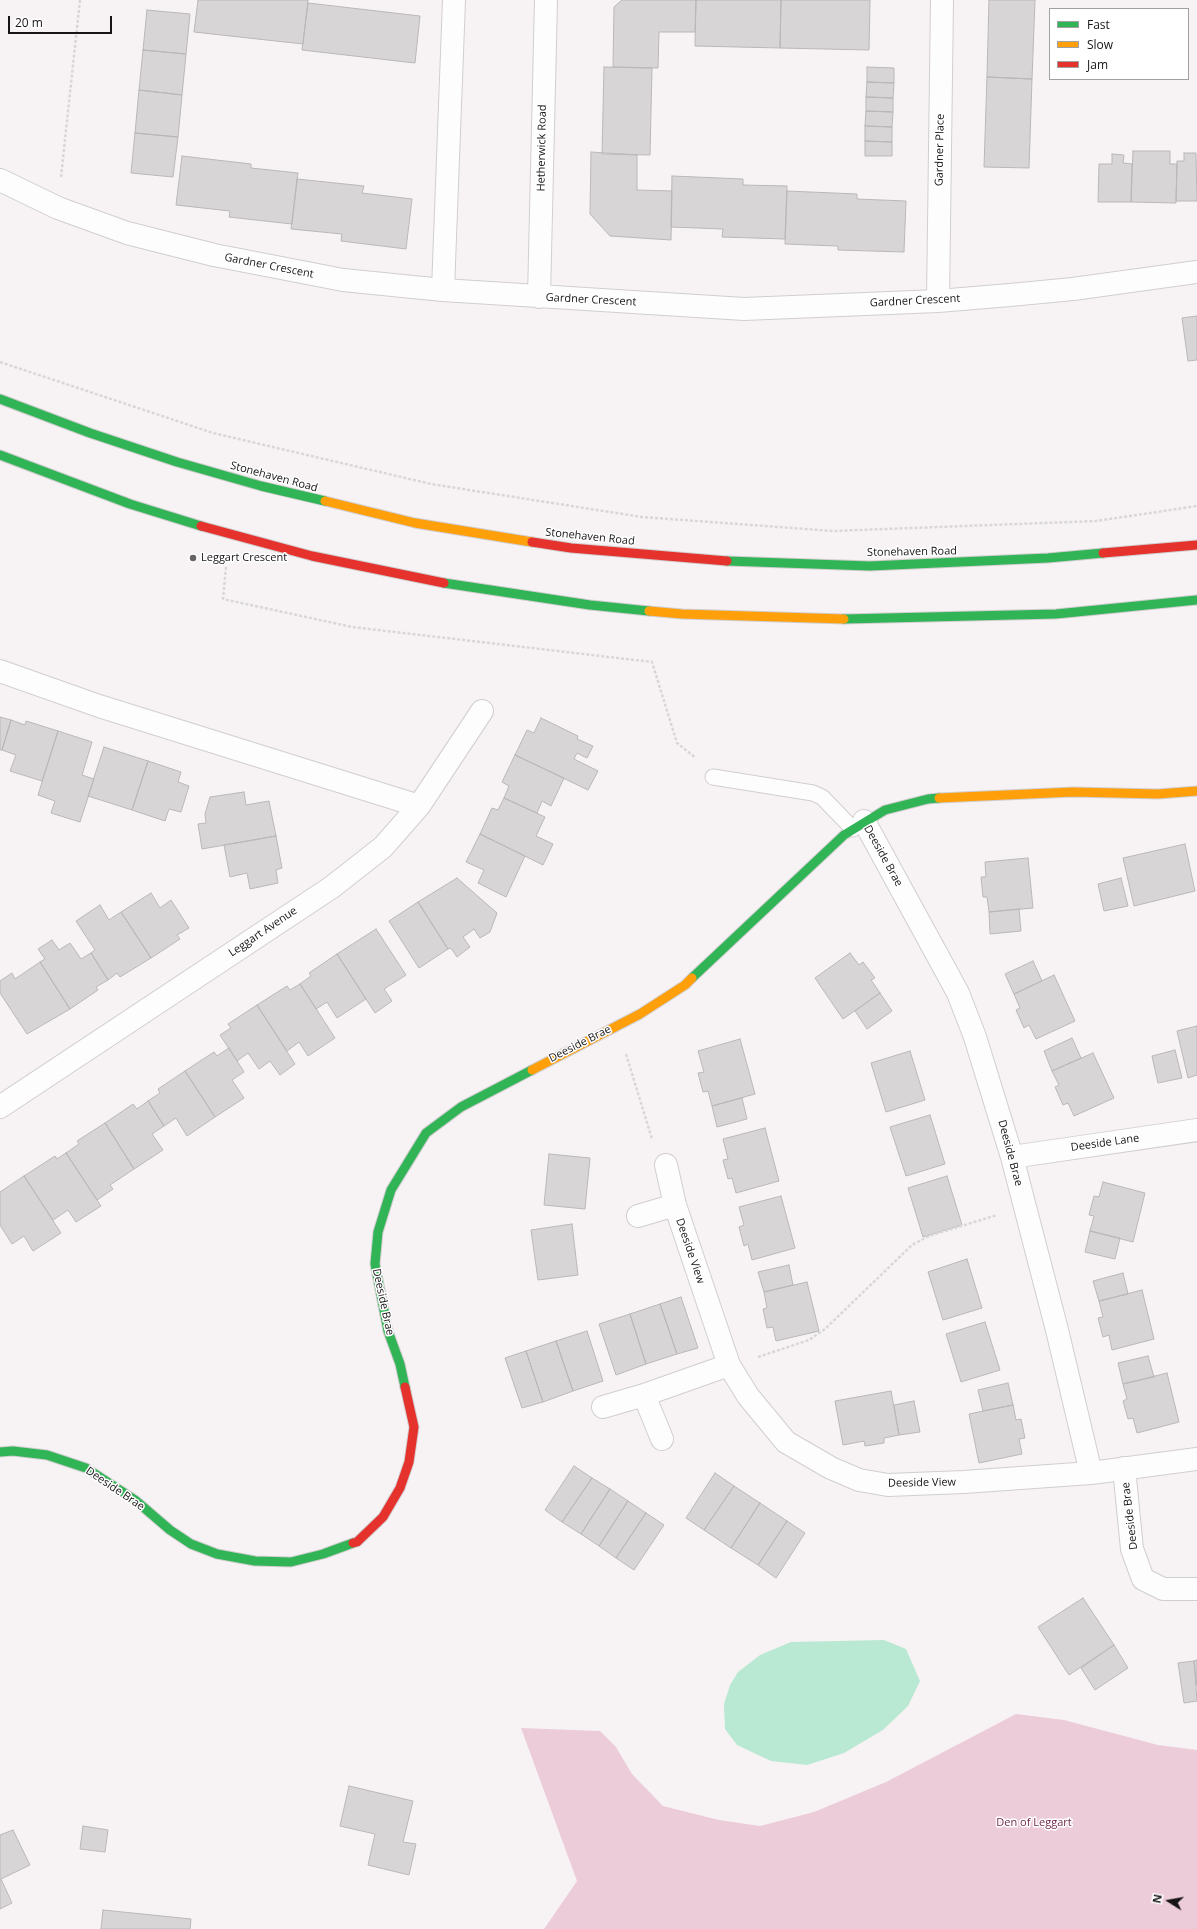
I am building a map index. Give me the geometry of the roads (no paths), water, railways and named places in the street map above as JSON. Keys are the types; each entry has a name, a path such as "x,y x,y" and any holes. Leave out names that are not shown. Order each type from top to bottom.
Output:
{"main road":[{"name":"Stonehaven Road","path":"0,399 90,433 177,462 268,488 415,523 571,548 780,564 870,566 1040,559 1197,545"},
{"path":"0,455 118,500 217,531 312,556 408,577 590,605 682,614 870,620 1056,614 1197,600"},
{"name":"Deeside Brae","path":"0,1452 13,1451 47,1456 86,1468 135,1500 170,1530 191,1544 217,1554 255,1562 291,1562 324,1554 357,1542 383,1517 400,1488 409,1462 414,1427 400,1364 388,1331 375,1264 378,1232 391,1190 426,1133 461,1107 640,1014 685,985 844,835 884,810 928,799 1073,792 1158,794 1197,791"}],"street":[{"path":"443,290 454,0"},
{"name":"Hetherwick Road","path":"539,297 546,0"},
{"name":"Gardner Place","path":"938,301 942,0"},
{"name":"Gardner Crescent","path":"0,180 58,208 127,233 207,254 343,280 443,290 744,309 938,301 1073,289 1197,272"},
{"path":"0,671 99,706 419,806"},
{"name":"Leggart Avenue","path":"0,1107 332,887 383,847 419,806 482,711"},
{"name":"Deeside Brae","path":"859,825 958,993 979,1051 1012,1157 1055,1323 1091,1473 1197,1459"},
{"name":"Deeside Lane","path":"1012,1157 1197,1130"},
{"name":"Deeside View","path":"666,1165 675,1206 729,1365 748,1396 786,1442 831,1468 859,1480 888,1485 964,1482 1091,1473"},
{"name":"Deeside View","path":"638,1216 675,1206"},
{"path":"603,1407 644,1395 729,1365"},
{"path":"644,1395 662,1438"},
{"name":"Deeside Brae","path":"1124,1468 1132,1548 1143,1579 1163,1589 1197,1589"}],"lane":[{"path":"713,777 813,793 822,797 859,825"}],"place":[{"name":"Leggart Crescent","path":"193,558"}],"park label":[{"name":"Den of Leggart","path":"1034,1823"}]}
